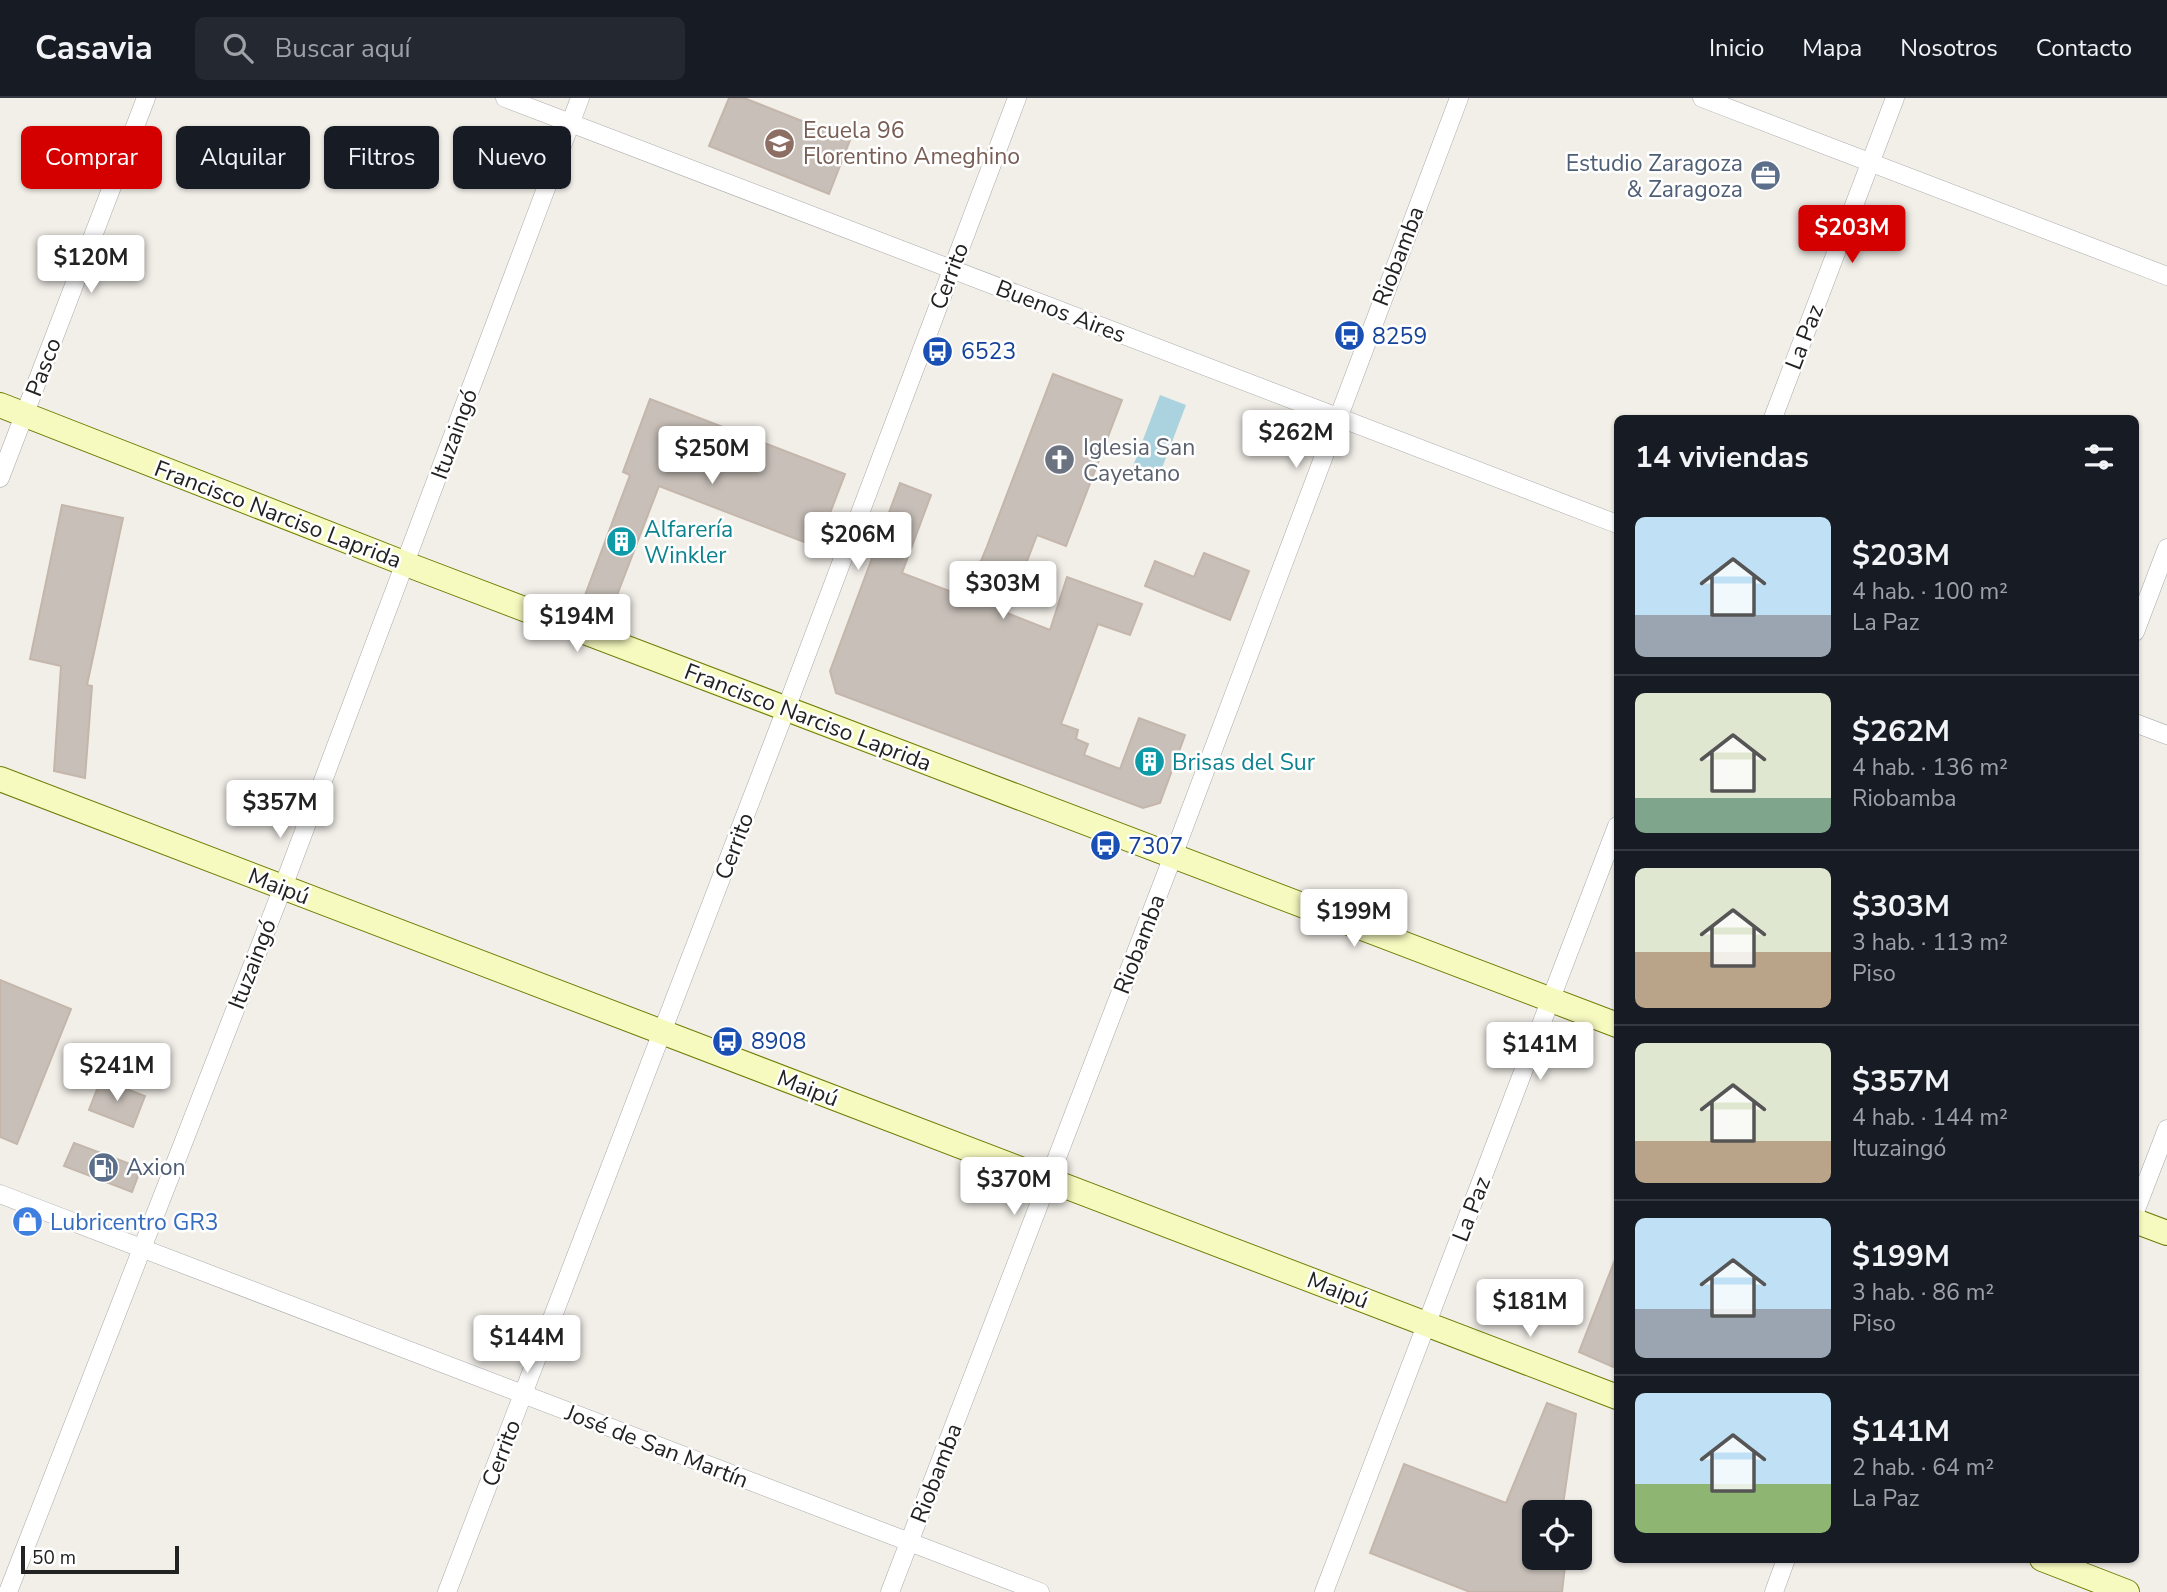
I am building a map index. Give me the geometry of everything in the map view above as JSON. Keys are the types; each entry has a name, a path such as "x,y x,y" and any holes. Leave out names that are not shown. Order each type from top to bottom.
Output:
{"main road":[{"name":"Francisco Narciso Laprida","path":"0,405 406,564 1614,1024"},
{"name":"Maipú","path":"0,779 1614,1396"},
{"path":"2139,1222 2167,1233"},
{"path":"2052,1563 2127,1592"}],"street":[{"name":"Pasco","path":"0,478 146,98"},
{"name":"Buenos Aires","path":"505,98 1614,523"},
{"name":"Ituzaingó","path":"8,1592 283,887 580,98"},
{"name":"Cerrito","path":"447,1592 663,1032 1017,98"},
{"name":"Riobamba","path":"890,1592 1173,856 1459,98"},
{"path":"1702,98 2167,276"},
{"name":"La Paz","path":"1774,415 1895,98"},
{"path":"2139,622 2167,548"},
{"path":"2139,724 2167,735"},
{"name":"La Paz","path":"1324,1592 1614,834"},
{"path":"2139,1202 2167,1129"},
{"name":"José de San Martín","path":"0,1194 1040,1592"},
{"path":"1774,1592 1785,1563"}],"water":[{"path":"1160,395 1186,405 1159,476 1133,466"}],"building":[{"name":"Ecuela 96 Florentino Ameghino","path":"729,98 744,98 850,140 829,194 709,146"},
{"path":"1053,374 1122,400 1066,546 1037,535 1007,613 1050,630 1067,577 1142,604 1130,635 1098,624 1061,724 1078,730 1076,739 1088,744 1084,755 1120,769 1139,718 1185,735 1160,803 1143,808 836,693 830,671 900,483 931,495 902,573 970,599 966,574 968,567 981,561"},
{"path":"650,399 845,474 817,547 659,486 612,608 584,598 630,475 623,472"},
{"path":"62,505 123,518 87,685 92,686 85,778 54,771 61,666 30,659"},
{"path":"1204,553 1249,571 1230,620 1145,586 1155,561 1194,577"},
{"path":"0,980 71,1009 17,1144 0,1137"},
{"path":"101,1079 145,1096 133,1127 89,1110"},
{"name":"Axion","path":"74,1143 141,1168 132,1192 64,1166"},
{"path":"1614,1262 1613,1367 1579,1352"},
{"path":"1547,1403 1576,1414 1564,1500 1522,1500 1522,1570 1565,1570 1562,1592 1470,1592 1370,1553 1404,1464 1506,1503"}],"place":[{"name":"Ecuela 96 Florentino Ameghino","path":"780,143"},
{"name":"Estudio Zaragoza & Zaragoza","path":"1766,176"},
{"name":"8259","path":"1349,336"},
{"name":"6523","path":"938,351"},
{"name":"Iglesia San Cayetano","path":"1060,460"},
{"name":"Alfarería Winkler","path":"621,542"},
{"name":"Brisas del Sur","path":"1149,762"},
{"name":"7307","path":"1105,846"},
{"name":"8908","path":"728,1041"},
{"name":"Axion","path":"103,1167"},
{"name":"Lubricentro GR3","path":"27,1222"}]}
